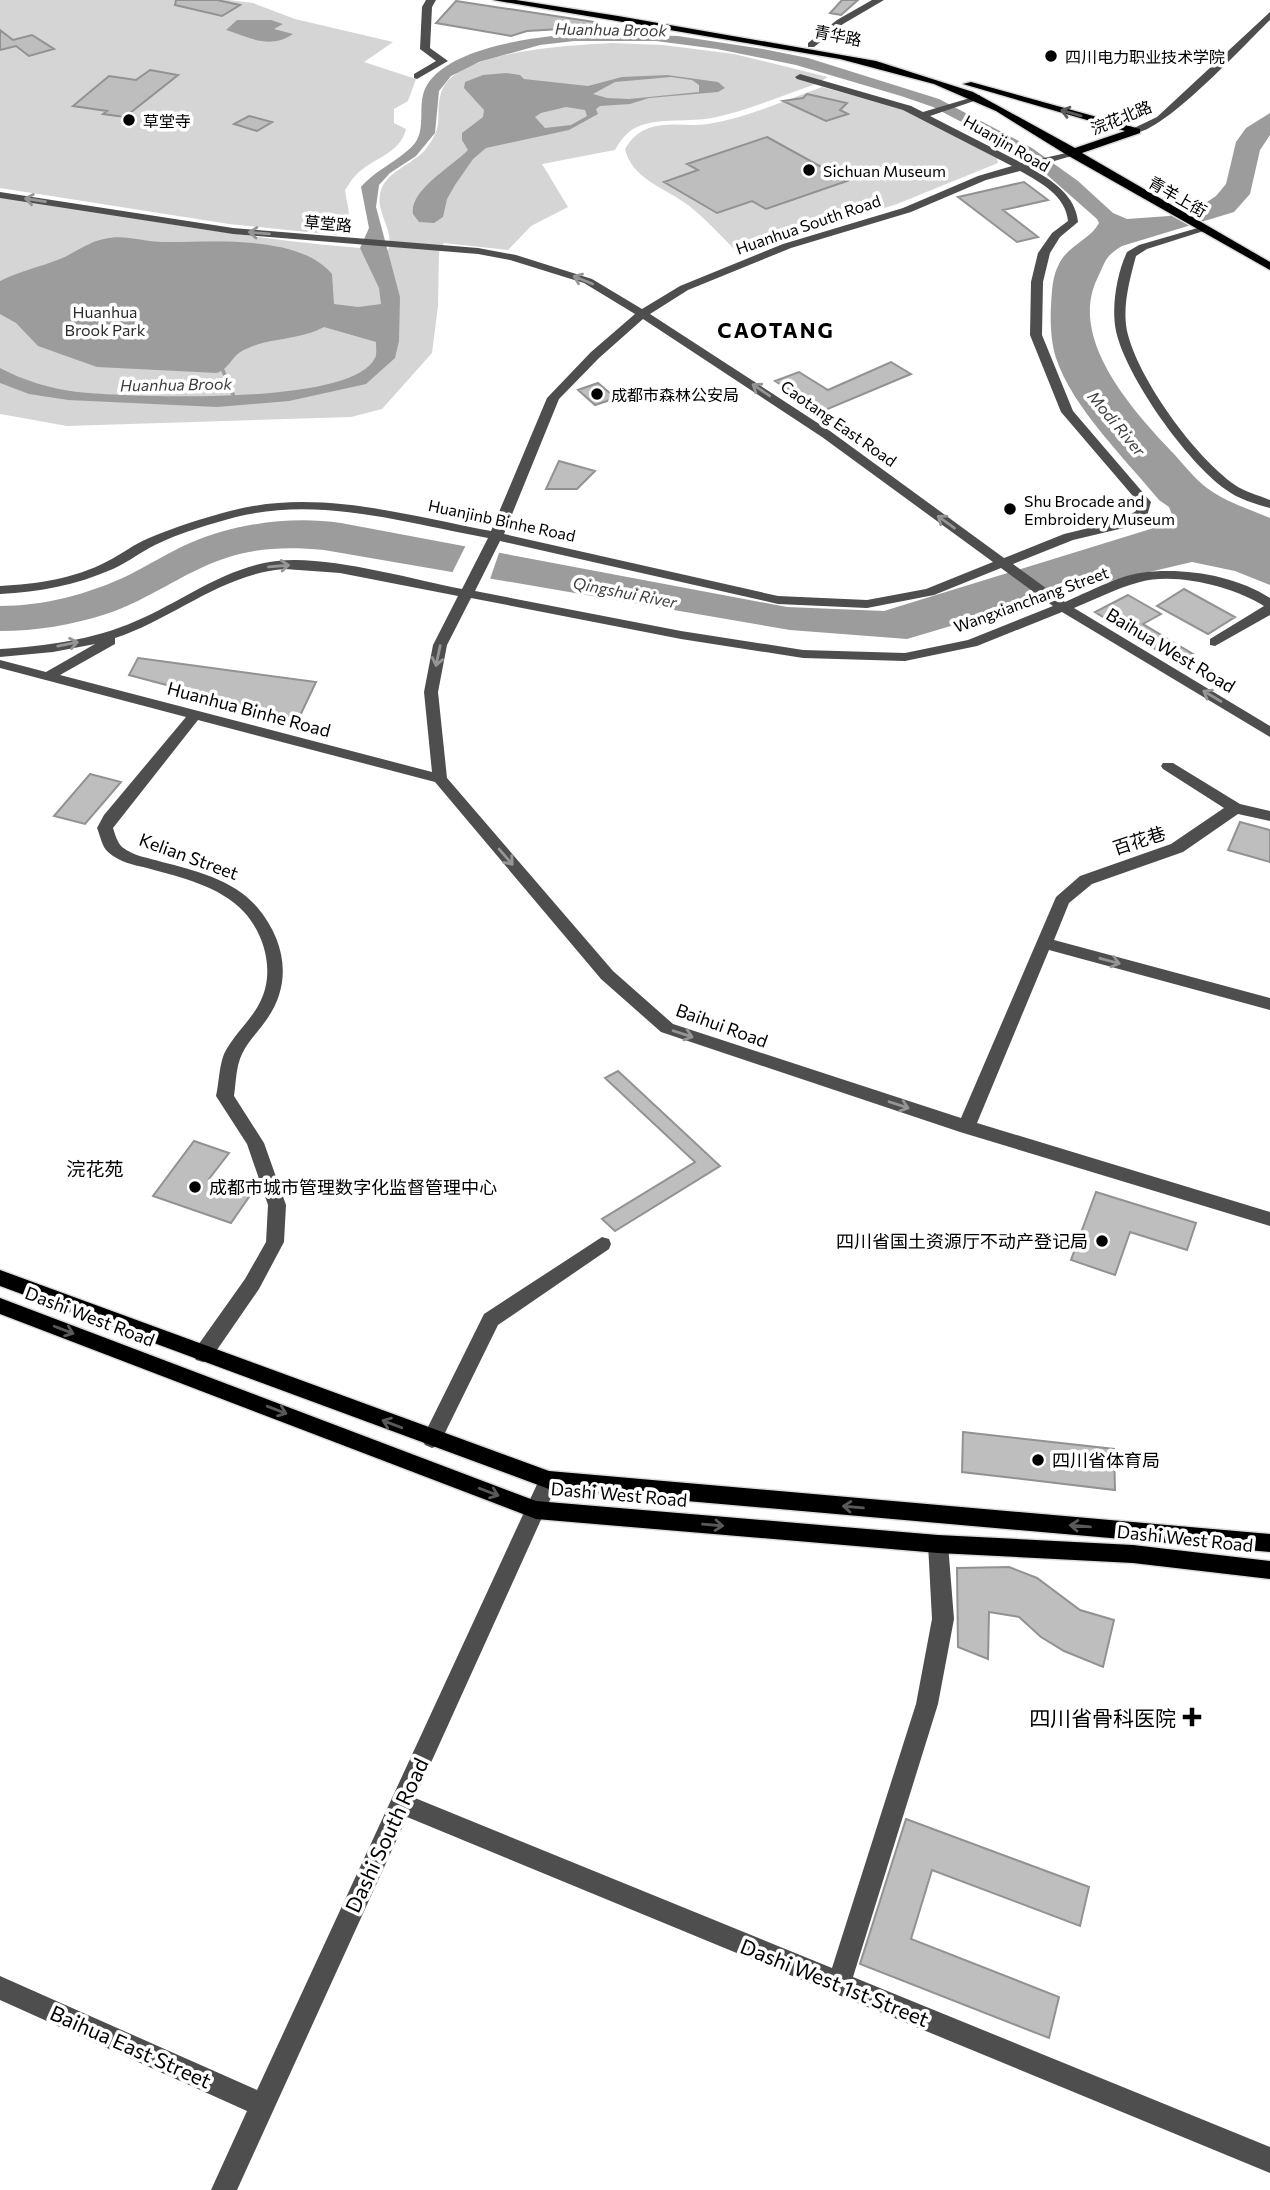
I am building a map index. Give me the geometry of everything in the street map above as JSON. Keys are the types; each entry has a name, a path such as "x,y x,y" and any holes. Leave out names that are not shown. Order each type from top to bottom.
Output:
{"main road":[{"name":"青华路","path":"498,0 863,60 919,74 976,97 1075,151"},
{"name":"青华路","path":"527,0 867,57 1136,131"},
{"path":"1000,109 1002,102 1016,97"},
{"name":"浣花北路","path":"1075,151 1136,131"},
{"name":"青羊上街","path":"1075,151 1177,209 1270,267"},
{"name":"青羊上街","path":"1205,227 1270,259"},
{"name":"Dashi West Road","path":"0,1279 432,1440 549,1480 1270,1543"},
{"name":"Dashi West Road","path":"0,1306 536,1510 938,1544 1133,1554 1270,1570"}],"street":[{"path":"417,76 443,61 425,49 427,7 431,0"},
{"path":"811,46 840,22 879,0"},
{"name":"浣花北路","path":"1136,131 1161,119 1270,15"},
{"name":"Huanjin Road","path":"800,77 895,104 923,116 1032,173 1061,194 1072,211 1073,222 1056,235 1044,253 1037,282 1036,335 1067,412 1145,502 1142,513 1127,523 1069,537 1006,565"},
{"path":"923,116 976,97"},
{"name":"Huanhua South Road","path":"471,587 494,541 554,398 595,355 642,313 684,288 786,246 907,210 982,178 1075,151"},
{"name":"草堂路","path":"0,195 233,231 478,251 512,257 588,281 642,313"},
{"path":"1205,227 1143,247 1130,254 1122,285 1121,331 1150,395 1210,470 1231,488 1270,504"},
{"name":"Caotang East Road","path":"642,313 826,433 1058,603"},
{"name":"Huanjinb Binhe Road","path":"0,590 40,588 77,578 111,565 152,541 201,523 233,513 278,506 333,505 494,541 791,601 867,604 896,600 929,592 1006,565"},
{"path":"49,676 223,580 255,569 304,564 471,587 440,645 431,692 440,779"},
{"name":"Wangxianchang Street","path":"471,587 681,635 803,654 905,657 972,643 1058,603 1140,577 1191,576 1248,590 1270,606"},
{"name":"Baihua West Road","path":"1058,603 1270,732"},
{"path":"1215,642 1270,606"},
{"path":"0,653 102,637 140,624"},
{"name":"Huanhua Binhe Road","path":"0,664 440,779"},
{"name":"Kelian Street","path":"196,714 109,819 105,828 113,848 126,857 223,887 238,895 253,908 265,925 277,960 270,1001 233,1054 225,1096 256,1143 277,1205 275,1242 252,1284 203,1354"},
{"path":"1168,766 1235,808 1270,816"},
{"name":"Baihui Road","path":"440,779 607,975 667,1028 966,1126 1270,1219"},
{"name":"百花巷","path":"966,1126 1062,901 1073,886 1120,865 1177,849 1235,808"},
{"path":"1044,943 1270,1004"},
{"path":"432,1440 491,1320 602,1244"},
{"name":"Dashi South Road","path":"224,2190 549,1480"},
{"path":"839,1983 927,1704 943,1619 938,1544"},
{"name":"Dashi West 1st Street","path":"401,1803 1270,2160"},
{"name":"Baihua East Street","path":"0,1988 262,2105"}],"green space":[{"path":"0,0 228,0 253,3 295,19 393,42 364,62 416,79 408,101 394,109 394,123 406,129 398,145 362,170 345,190 348,219 336,235 229,224 0,188"},
{"name":"Huanhua Brook Park","path":"612,43 663,45 734,54 828,77 816,84 725,115 642,125 626,135 615,150 542,164 568,207 531,226 508,250 444,243 439,252 438,306 432,353 382,409 351,417 67,426 0,414 0,196 242,235 388,250 389,236 379,201 380,194 387,180 425,150 432,141 438,126 442,90 452,77 470,66 519,52"},
{"name":"Sichuan Museum","path":"822,87 906,110 997,158 998,163 897,204 739,254 688,205 642,175 629,159 625,149 635,136 649,128 723,121"}],"water":[{"path":"237,20 271,20 283,24 274,29 293,34 276,41 251,39 226,30"},
{"path":"592,33 678,36 763,49 808,58 939,99 1032,148 1078,181 1113,213 1127,219 1169,216 1216,196 1226,184 1236,142 1246,128 1270,113 1270,135 1260,150 1250,194 1234,212 1122,246 1106,260 1090,302 1091,326 1098,350 1110,374 1141,418 1207,488 1270,518 1270,585 1235,571 1192,562 1068,591 907,639 790,630 324,550 286,548 248,552 223,559 136,602 93,618 40,629 0,631 0,606 33,604 82,593 129,575 208,536 245,526 284,521 341,523 787,607 884,611 1170,523 1173,517 1169,507 1159,500 1087,414 1064,377 1054,352 1051,319 1055,274 1063,257 1095,229 1099,223 1097,219 1046,174 1011,148 933,107 796,65 717,49 656,41 574,41 540,45 479,62 451,76 439,91 435,133 416,156 390,173 379,185 376,207 400,297 399,341 395,358 366,384 289,401 217,407 68,400 29,394 0,383 0,368 37,383 77,392 141,396 236,395 284,392 326,385 358,374 375,358 376,342 324,327 304,335 252,347 239,353 225,369 217,373 97,367 38,346 16,323 0,314 0,281 60,259 98,240 111,238 163,242 252,243 298,252 317,261 332,274 334,304 358,307 381,304 379,288 360,248 369,228 361,187 403,154 419,137 422,99 427,85 439,71 479,51 502,44 551,36"},
{"path":"506,73 520,75 524,79 588,86 622,77 667,75 718,82 725,88 718,92 649,98 630,104 600,106 596,109 598,114 569,130 486,148 473,159 455,185 447,199 443,217 434,223 419,222 413,214 418,196 433,179 468,150 462,140 462,133 483,117 484,110 464,88 465,82 483,75","holes":["671,77 692,80 699,85 699,92 629,99 593,94 615,82","566,107 585,110 587,116 571,125 545,128 535,117"]}],"pier":[{"path":"467,543 500,550 489,582 451,575"}],"building":[{"path":"176,0 217,0 240,5 222,16 175,5"},
{"path":"842,0 858,0 841,15 830,13"},
{"path":"456,1 595,22 595,27 527,31 511,36 436,23"},
{"path":"0,30 13,40 32,35 54,49 29,56 16,46 0,50"},
{"path":"150,70 178,75 125,117 103,114 107,111 73,106 109,76 136,80"},
{"path":"807,94 847,103 840,110 848,114 826,121 783,101 803,98"},
{"path":"249,116 272,122 257,131 234,124"},
{"path":"767,137 847,181 766,209 752,201 717,213 664,182 698,170 687,164"},
{"path":"1024,182 1048,200 1003,210 1038,237 1017,242 958,197"},
{"path":"891,362 911,374 823,411 775,381 799,372 828,390"},
{"name":"成都市森林公安局","path":"598,383 616,398 595,405 578,390"},
{"path":"559,461 595,471 577,489 546,489"},
{"path":"1184,589 1235,617 1208,634 1157,606"},
{"path":"1128,595 1161,614 1143,624 1193,654 1178,663 1095,612"},
{"path":"138,658 316,682 298,720 129,675"},
{"path":"90,774 121,782 85,824 54,816"},
{"path":"1240,822 1270,830 1270,862 1228,850"},
{"path":"618,1071 720,1166 615,1231 602,1219 695,1162 605,1078"},
{"name":"成都市城市管理数字化监督管理中心","path":"194,1141 229,1153 209,1179 251,1194 231,1223 153,1196"},
{"name":"四川省国土资源厅不动产登记局","path":"1096,1192 1196,1223 1187,1250 1130,1232 1115,1275 1071,1260"},
{"name":"四川省体育局","path":"963,1432 1114,1449 1115,1490 962,1472"},
{"path":"1009,1567 1037,1578 1080,1610 1114,1620 1103,1667 1064,1651 1041,1637 1019,1617 989,1612 988,1659 958,1647 957,1568"},
{"path":"906,1819 1089,1887 1080,1926 932,1870 911,1939 1059,1997 1049,2038 860,1964"}],"waterway":[{"name":"Huanhua Brook","path":"221,366 235,399"}],"place":[{"name":"四川电力职业技术学院","path":"1051,56"},
{"name":"草堂寺","path":"129,120"},
{"name":"Sichuan Museum","path":"809,170"},
{"name":"成都市森林公安局","path":"597,394"},
{"name":"Shu Brocade and Embroidery Museum","path":"1010,509"},
{"name":"成都市城市管理数字化监督管理中心","path":"195,1187"},
{"name":"四川省国土资源厅不动产登记局","path":"1102,1241"},
{"name":"四川省体育局","path":"1038,1460"},
{"name":"四川省骨科医院","path":"1192,1717"}],"district":[{"name":"CAOTANG","path":"776,329"},
{"name":"浣花苑","path":"95,1168"}],"water label":[{"name":"Modi River","path":"1117,423"},
{"name":"Qingshui River","path":"625,592"}]}
